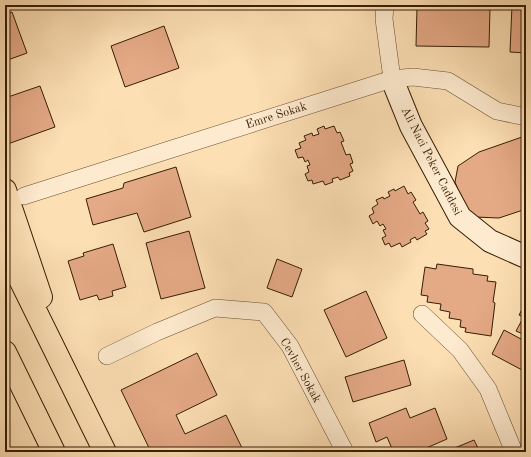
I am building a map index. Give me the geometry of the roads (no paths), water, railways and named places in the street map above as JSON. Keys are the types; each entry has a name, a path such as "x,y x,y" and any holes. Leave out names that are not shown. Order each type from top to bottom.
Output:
{"main road":[{"path":"14,193 11,205 67,376"},
{"path":"5,249 105,452"},
{"path":"5,352 54,452"},
{"path":"5,363 24,391"}],"street":[{"path":"385,5 384,19 392,78"},
{"name":"Emre Sokak","path":"14,193 392,78 413,77 448,81 497,111 526,117"},
{"name":"Ali Naci Peker Caddesi","path":"392,78 411,126 460,217 490,241 526,257"},
{"name":"Cevher Sokak","path":"107,356 157,332 215,308 264,312 290,346 345,452"},
{"path":"422,314 460,350 488,389 514,452"}]}
